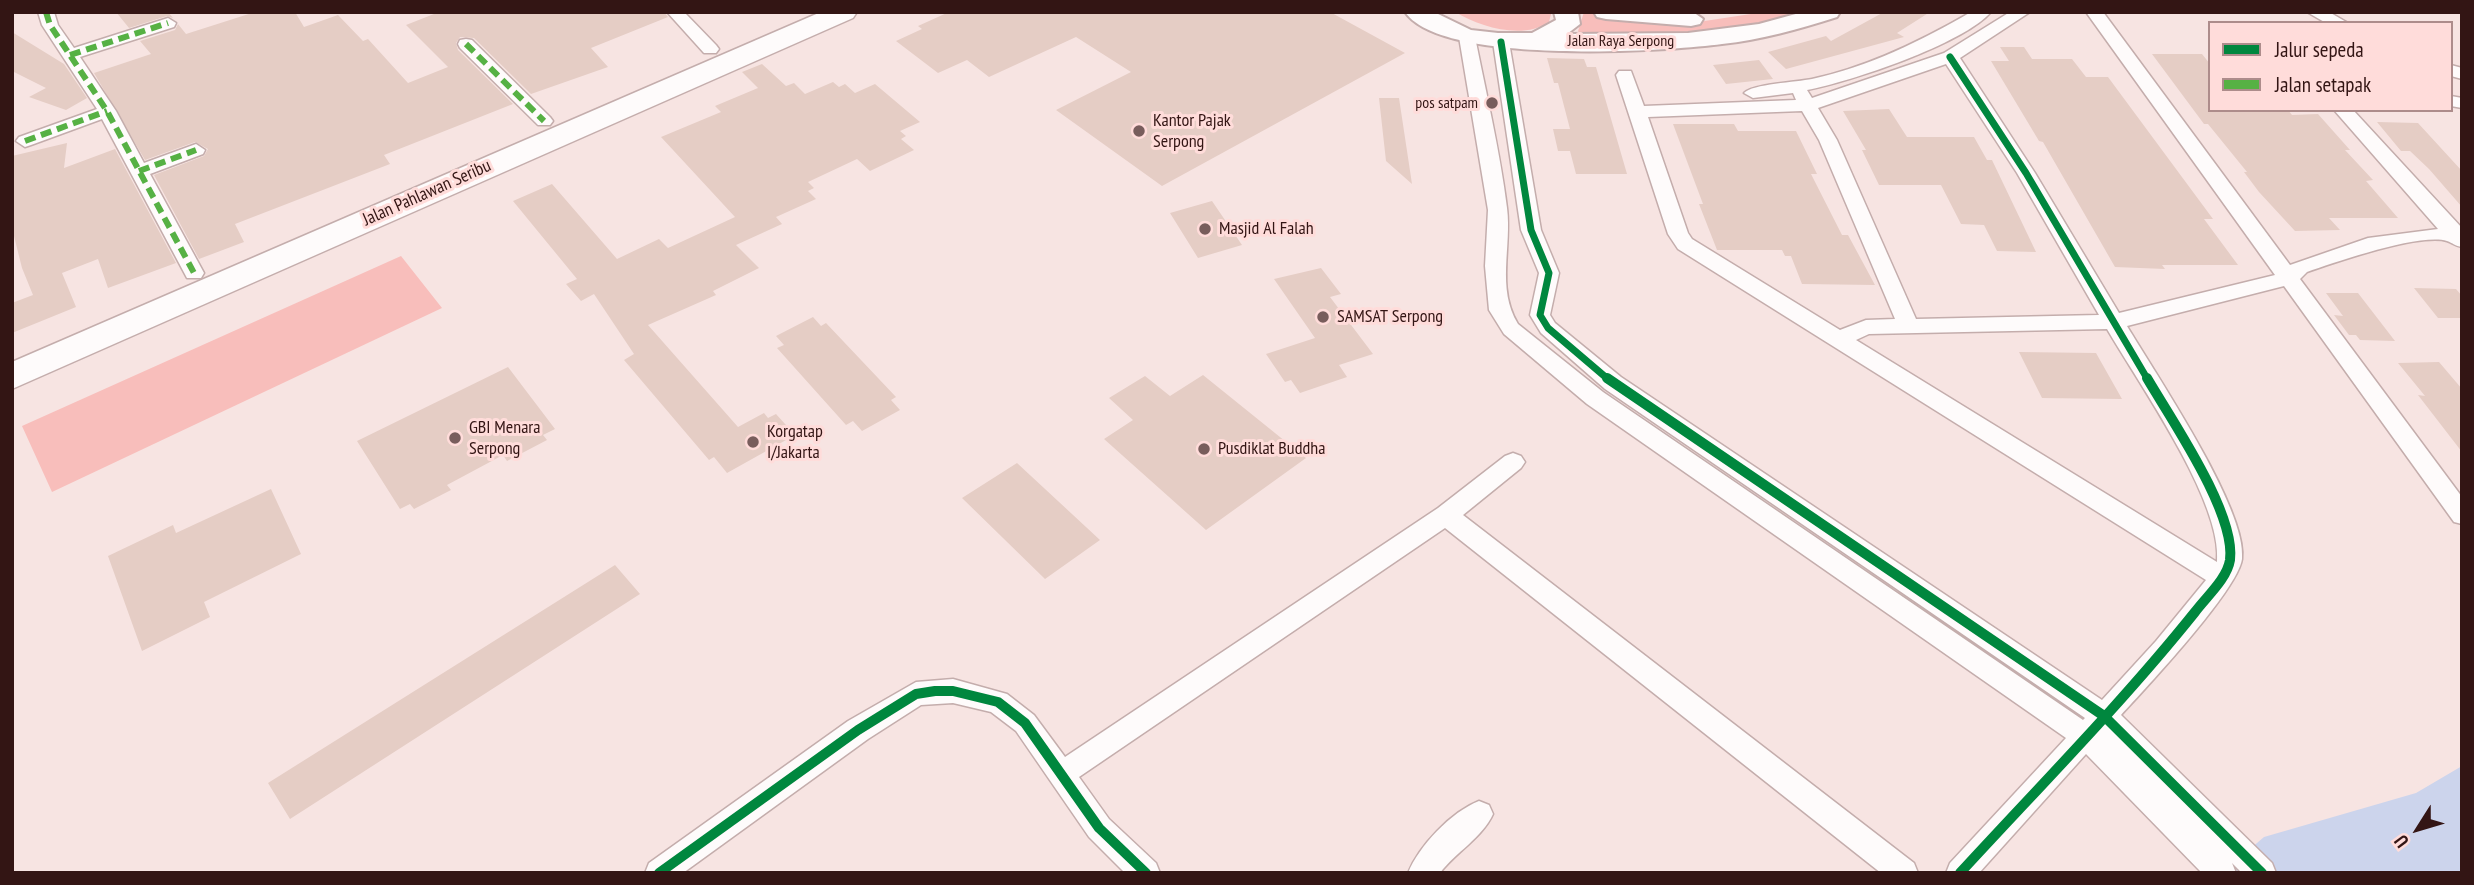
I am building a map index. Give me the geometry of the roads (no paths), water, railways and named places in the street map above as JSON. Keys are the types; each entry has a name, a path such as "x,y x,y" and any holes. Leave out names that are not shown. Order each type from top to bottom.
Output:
{"main road":[{"name":"Jalan Pahlawan Seribu","path":"12,350 796,12"},
{"name":"Jalan Pahlawan Seribu","path":"12,376 844,12"},
{"name":"Jalan Raya Serpong","path":"1417,12 1436,19 1467,37 1502,42 1692,40 1748,33 1828,12"},
{"path":"1538,40 1568,24 1569,17 1566,12"},
{"name":"Jalan Raya Serpong","path":"1606,12 1683,19 1708,19 1752,12"}],"street":[{"path":"46,12 50,25 107,111 194,273"},
{"path":"675,12 710,49"},
{"path":"1803,97 1939,40 1983,12"},
{"path":"1633,105 1803,97 1950,57 2022,12"},
{"path":"2094,12 2462,515"},
{"path":"2315,12 2335,21"},
{"path":"70,55 168,23"},
{"path":"1467,37 1498,210 1496,279 1499,310 1511,329 1595,398 2086,737 2137,764 2262,873"},
{"path":"1502,42 1531,230 1549,273 1540,315 1548,328 1613,383 2105,716 2137,764 2222,873"},
{"path":"466,44 544,121"},
{"path":"1950,57 2026,173 2208,482 2229,540 2230,561 2222,578 2105,716 1960,873"},
{"path":"1625,75 1678,234 1685,244 2222,578"},
{"path":"1475,83 1508,84"},
{"path":"1803,97 1828,140 1908,325"},
{"path":"25,141 107,111"},
{"path":"2345,112 2459,237"},
{"path":"139,171 196,150"},
{"path":"1840,339 1866,327 2113,322 2290,278 2300,267 2368,245 2414,236 2459,237"},
{"path":"1063,773 1447,515 1513,462"},
{"path":"1447,515 1905,873"},
{"path":"659,873 858,730 916,694 953,691 998,702 1025,723 1063,773 1099,828 1146,873"},
{"path":"1422,873 1443,845 1479,814"}],"water":[{"path":"2462,766 2462,873 2222,873 2264,837 2416,793"}],"place":[{"name":"pos satpam","path":"1492,103"},
{"name":"Kantor Pajak Serpong","path":"1139,131"},
{"name":"Masjid Al Falah","path":"1205,229"},
{"name":"SAMSAT Serpong","path":"1323,317"},
{"name":"GBI Menara Serpong","path":"455,438"},
{"name":"Korgatap I/Jakarta","path":"753,442"},
{"name":"Pusdiklat Buddha","path":"1204,449"}]}
